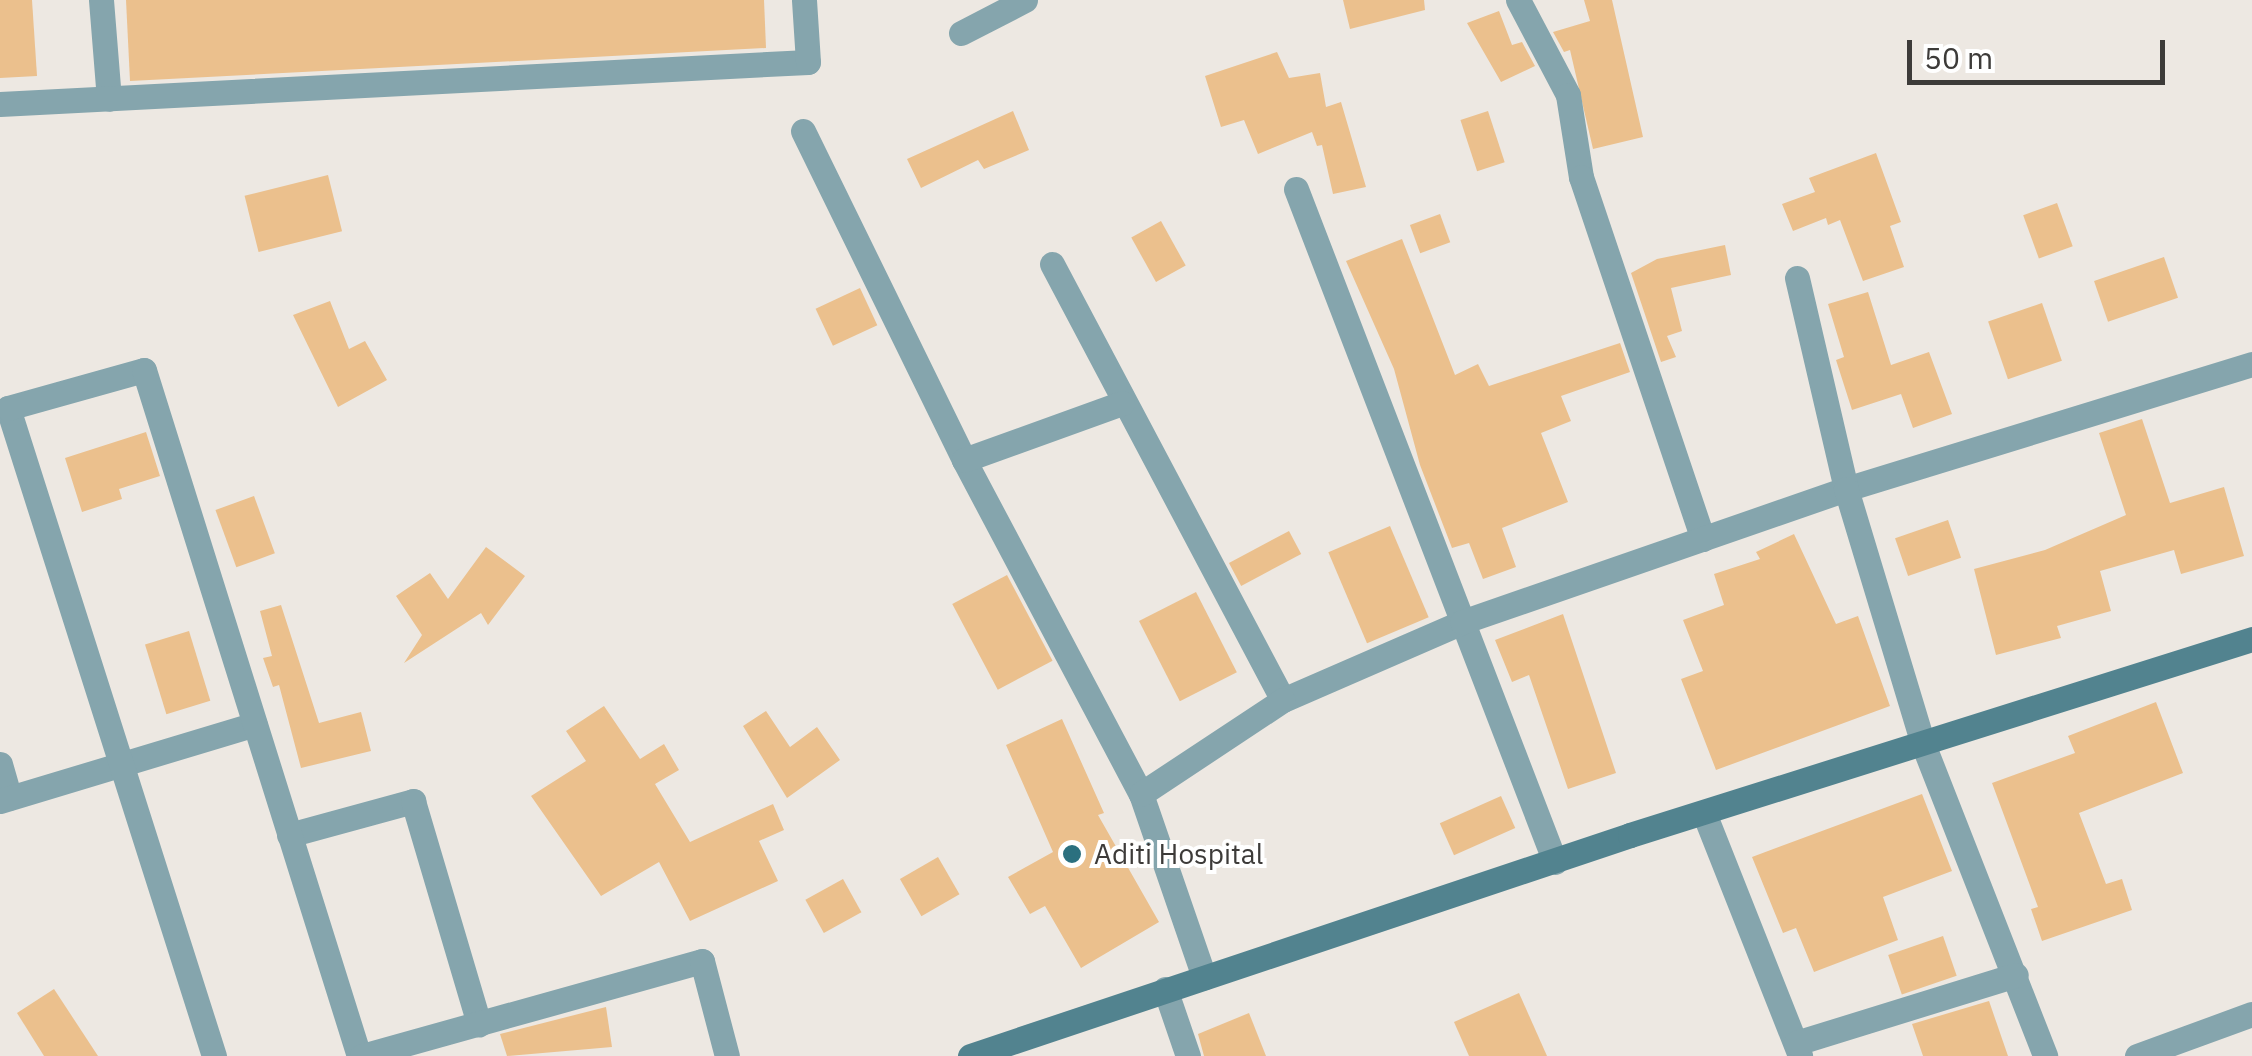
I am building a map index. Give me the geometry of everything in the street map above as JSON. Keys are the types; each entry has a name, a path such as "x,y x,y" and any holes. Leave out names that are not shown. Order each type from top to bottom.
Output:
{"main road":[{"path":"970,1056 1704,812 2252,639"}],"street":[{"path":"101,0 109,98"},
{"path":"0,104 808,62 804,0"},
{"path":"961,33 1025,0"},
{"path":"1518,0 1568,95 1581,177 1604,229 1704,540"},
{"path":"803,131 964,460 1141,794 1204,977"},
{"path":"1296,189 1555,862"},
{"path":"1052,264 1122,404 1283,700"},
{"path":"1797,278 1846,488 1923,744 2016,974 2044,1056"},
{"path":"1141,794 1283,700 1462,622 1846,488 2252,364"},
{"path":"214,1056 8,408 144,370 360,1056 702,961 727,1056"},
{"path":"964,460 1122,404"},
{"path":"0,764 5,799 255,724"},
{"path":"290,835 413,801 479,1024"},
{"path":"1704,812 1798,1050 2016,974"},
{"path":"1166,989 1188,1056"},
{"path":"2137,1056 2252,1014"}],"building":[{"path":"0,0 32,0 37,76 0,78"},
{"path":"126,0 764,0 766,48 130,81"},
{"path":"1343,0 1424,0 1425,10 1350,29"},
{"path":"1584,0 1612,0 1643,137 1593,149 1570,50 1564,52 1553,32 1590,21"},
{"path":"1499,11 1512,45 1522,42 1535,66 1501,82 1467,23"},
{"path":"1277,52 1289,78 1320,73 1326,107 1341,102 1366,187 1333,194 1322,145 1317,146 1312,132 1258,154 1244,120 1221,127 1205,76"},
{"path":"1013,111 1029,150 984,169 978,160 921,188 907,159"},
{"path":"1488,111 1505,162 1477,171 1460,120"},
{"path":"1876,153 1901,222 1890,226 1904,267 1863,281 1840,220 1828,225 1826,218 1793,231 1782,204 1815,192 1809,178"},
{"path":"328,175 342,231 259,252 245,196"},
{"path":"2057,203 2073,246 2039,259 2023,215"},
{"path":"1440,214 1450,242 1420,253 1410,225"},
{"path":"1161,221 1186,266 1156,282 1131,237"},
{"path":"1402,239 1455,375 1478,364 1489,386 1620,343 1630,372 1561,396 1571,421 1541,433 1568,502 1502,528 1516,567 1483,579 1469,543 1452,548 1420,465 1394,369 1346,261"},
{"path":"1725,245 1731,275 1671,288 1682,331 1667,336 1676,357 1661,362 1631,273 1657,259"},
{"path":"2164,257 2178,298 2108,322 2094,281"},
{"path":"860,288 877,325 833,346 816,309"},
{"path":"1868,292 1891,365 1929,352 1952,414 1913,428 1901,394 1852,410 1836,360 1844,357 1828,304"},
{"path":"330,301 349,349 365,341 387,380 338,407 293,315"},
{"path":"2042,303 2062,361 2008,379 1988,322"},
{"path":"2142,419 2170,503 2224,487 2244,556 2181,574 2174,550 2100,571 2111,611 2057,626 2061,638 1996,655 1974,569 2045,550 2126,515 2099,433"},
{"path":"146,432 160,476 119,489 122,499 82,512 65,458"},
{"path":"254,496 275,553 236,567 215,510"},
{"path":"1948,520 1961,558 1908,576 1895,538"},
{"path":"1390,526 1429,617 1367,643 1328,552"},
{"path":"1289,531 1301,554 1241,586 1229,563"},
{"path":"1794,534 1836,624 1858,616 1890,706 1716,770 1681,679 1703,671 1683,620 1724,605 1714,574 1760,559 1756,552"},
{"path":"486,547 525,576 488,625 481,613 404,663 422,635 396,596 430,573 448,599"},
{"path":"1007,575 1053,661 998,690 952,604"},
{"path":"1196,592 1237,672 1180,701 1139,621"},
{"path":"281,605 319,723 361,712 371,751 301,768 279,685 273,687 263,658 272,656 260,611"},
{"path":"1563,614 1616,773 1568,789 1529,675 1512,682 1495,640"},
{"path":"189,631 210,701 166,714 145,644"},
{"path":"2156,702 2183,773 2079,813 2106,884 2122,879 2132,910 2042,941 2031,909 2038,907 1992,783 2075,753 2068,736"},
{"path":"604,706 640,759 664,744 679,770 655,784 690,842 773,804 784,830 759,841 778,881 690,921 659,862 601,896 531,796 586,761 566,731"},
{"path":"766,711 790,747 817,727 840,760 787,798 743,726"},
{"path":"1062,719 1104,813 1098,815 1159,922 1081,968 1045,906 1030,914 1008,877 1053,852 1006,745"},
{"path":"1922,794 1952,871 1883,897 1898,940 1814,972 1796,928 1783,933 1752,857"},
{"path":"1501,796 1515,828 1454,855 1440,823"},
{"path":"938,857 960,894 921,916 900,879"},
{"path":"843,879 861,912 824,933 805,900"},
{"path":"1943,936 1957,976 1902,995 1888,955"},
{"path":"54,989 98,1056 44,1056 17,1013"},
{"path":"1519,993 1547,1056 1469,1056 1454,1022"},
{"path":"1989,1001 2008,1056 1923,1056 1912,1024"},
{"path":"606,1007 612,1047 507,1056 500,1034"},
{"path":"1249,1013 1266,1056 1204,1056 1198,1034"}],"place":[{"name":"Aditi Hospital","path":"1072,854"}]}
